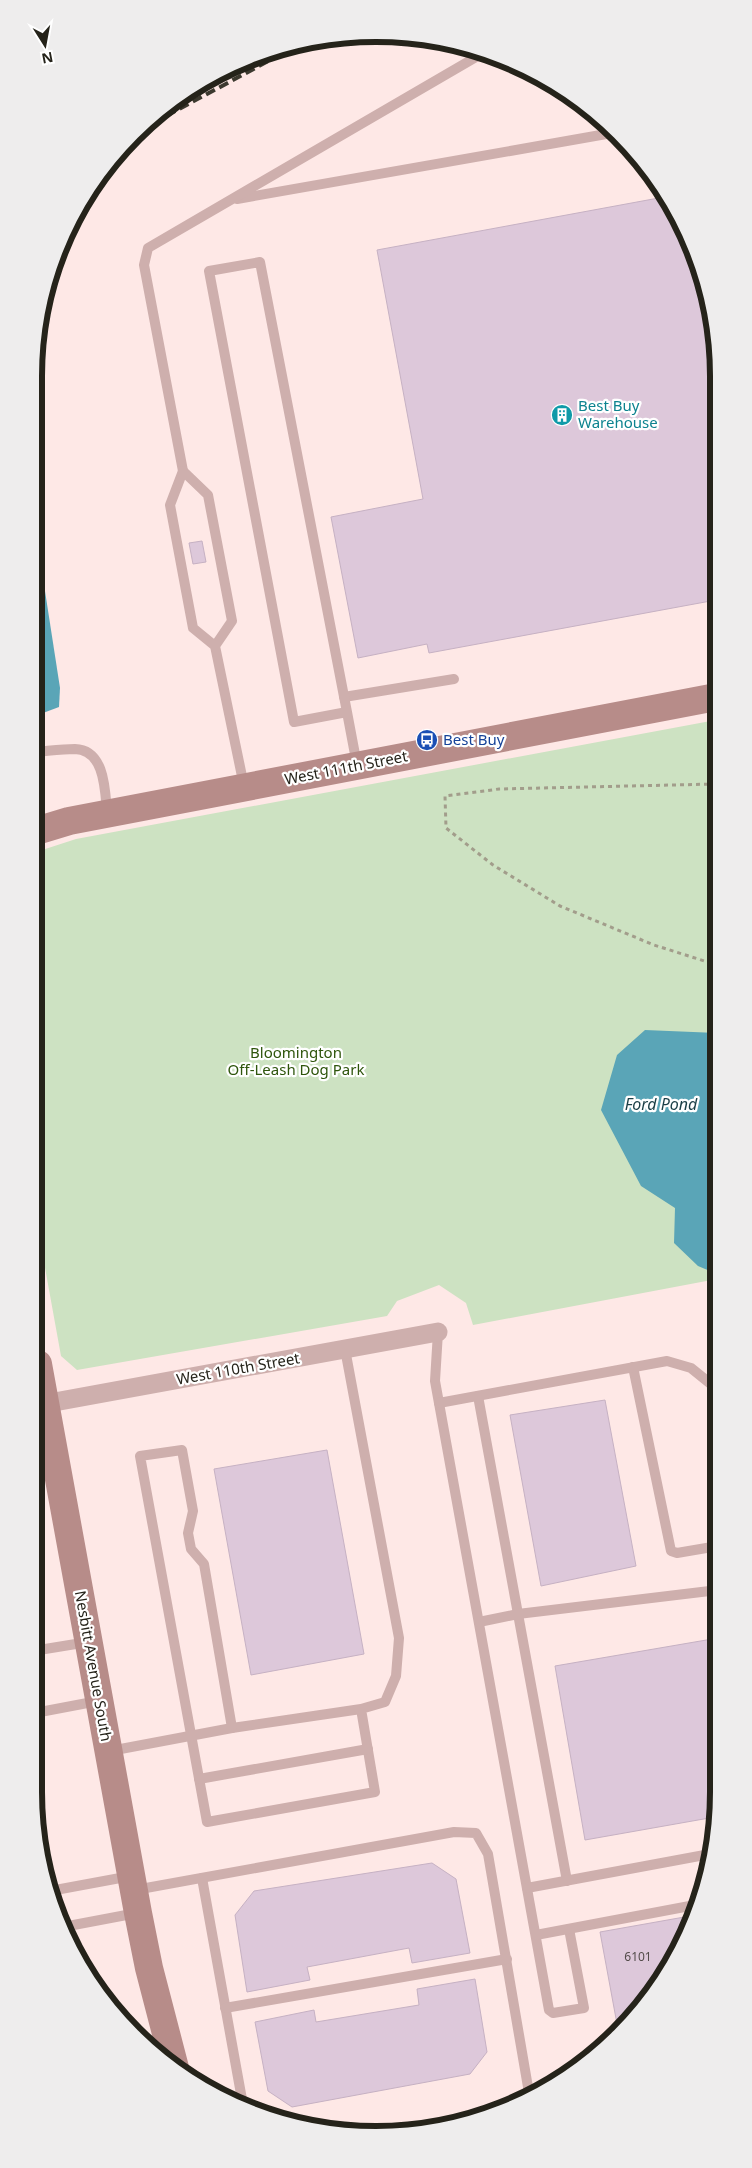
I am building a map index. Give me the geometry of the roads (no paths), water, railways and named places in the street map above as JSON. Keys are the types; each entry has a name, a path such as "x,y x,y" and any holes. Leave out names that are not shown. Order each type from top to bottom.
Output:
{"street":[{"name":"West 111th Street","path":"42,829 68,821 107,813 710,698"},
{"name":"West 110th Street","path":"42,1405 438,1332"},
{"name":"Nesbitt Avenue South","path":"42,1405 89,1642 149,1968 159,2045"},
{"name":"Nesbitt Avenue South","path":"149,1968 172,2056"}],"lane":[{"path":"244,787 215,646 193,628 170,505 183,471 144,265 148,248 475,58"},
{"path":"230,200 606,134"},
{"path":"347,712 294,722 209,271 260,262 347,712 357,766"},
{"path":"183,471 208,495 232,621 215,646"},
{"path":"344,697 454,679"},
{"path":"42,751 75,749 82,750 96,758 103,778 107,813"},
{"path":"438,1332 435,1381 549,2010 554,2013 584,2008 569,1929"},
{"path":"109,1751 232,1728 361,1709 385,1702 396,1676 399,1638 345,1349"},
{"path":"439,1403 667,1361 691,1368 710,1383"},
{"path":"632,1367 671,1551 677,1553 710,1547"},
{"path":"478,1396 567,1881"},
{"path":"232,1728 204,1564 191,1549 188,1533 193,1511 182,1450 140,1456 207,1822 375,1792 361,1709"},
{"path":"479,1622 518,1614 710,1591"},
{"path":"42,1650 89,1642"},
{"path":"42,1712 100,1700"},
{"path":"199,1779 368,1749"},
{"path":"70,1924 135,1893 202,1878 454,1832 476,1833 488,1854 528,2089"},
{"path":"527,1888 703,1855"},
{"path":"202,1878 242,2097"},
{"path":"58,1891 135,1893"},
{"path":"536,1935 689,1906"},
{"path":"225,2008 507,1959"}],"water":[{"path":"42,572 60,688 59,707 42,713"},
{"name":"Ford Pond","path":"645,1030 710,1033 710,1271 698,1266 674,1243 675,1208 641,1186 601,1110 617,1055"}],"railway":[{"path":"169,115 272,59"}],"place":[{"name":"Best Buy Warehouse","path":"562,415"},
{"name":"Best Buy","path":"427,740"}],"park label":[{"name":"Bloomington Off-Leash Dog Park","path":"296,1062"}]}
